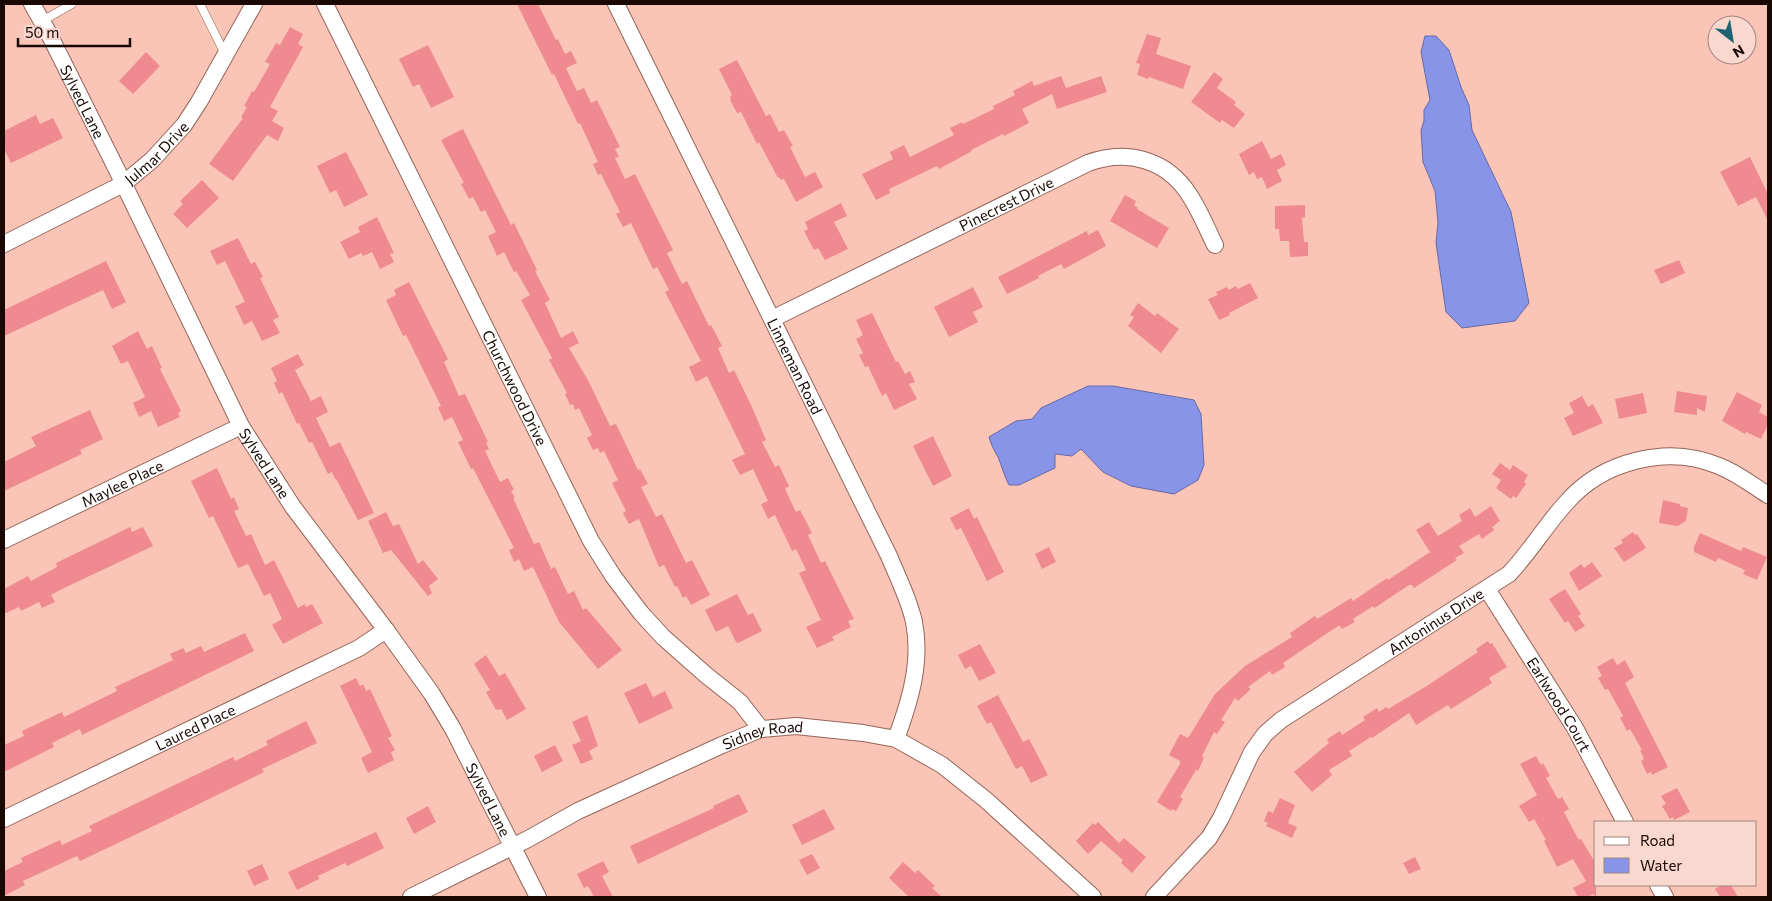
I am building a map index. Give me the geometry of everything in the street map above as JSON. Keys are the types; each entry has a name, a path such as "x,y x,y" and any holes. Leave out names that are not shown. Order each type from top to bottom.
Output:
{"street":[{"name":"Sylved Lane","path":"32,4 123,184 241,426 293,507 432,694 453,729 538,897"},
{"name":"Julmar Drive","path":"4,244 123,184 152,160 184,125 254,4"},
{"name":"Churchwood Drive","path":"325,4 591,541 613,576 646,619 663,637 706,675 740,702 761,729"},
{"name":"Linneman Road","path":"616,4 889,556 908,600 914,622 917,645 916,669 910,698 896,739"},
{"name":"Pinecrest Drive","path":"772,319 1088,163 1115,156 1150,162 1166,170 1180,182 1190,196 1215,245"},
{"name":"Maylee Place","path":"4,540 241,426"},
{"name":"Antoninus Drive","path":"1154,897 1208,838 1221,818 1252,752 1265,734 1281,720 1509,574 1523,560 1566,502 1601,474 1620,465 1641,459 1662,456 1697,459 1717,465 1736,474 1768,495"},
{"name":"Earlwood Court","path":"1487,589 1575,728 1624,821"},
{"name":"Laured Place","path":"4,819 359,648 386,630"},
{"name":"Sidney Road","path":"411,897 602,800 722,745 761,729 796,726 863,733 896,739 942,766 986,800 1093,897"},
{"path":"1659,886 1665,897"}],"lane":[{"path":"42,21 72,4"},
{"path":"200,4 225,54"}],"water":[{"path":"1425,36 1436,36 1449,50 1469,105 1472,130 1511,212 1529,303 1515,321 1462,328 1446,312 1436,243 1438,222 1435,191 1423,162 1421,130 1424,121 1424,110 1430,100 1421,52"},
{"path":"1088,386 1113,386 1194,400 1201,414 1204,465 1198,480 1174,494 1131,486 1103,472 1081,449 1072,456 1055,454 1055,468 1019,485 1009,485 989,437 1016,421 1032,419 1041,408"}],"building":[{"path":"517,4 538,4 565,54 571,51 577,63 566,68 577,91 584,88 591,103 597,100 620,147 615,149 619,157 615,158 625,179 635,174 673,250 667,253 682,284 687,281 709,326 711,325 722,346 718,348 729,373 734,370 766,440 762,442 775,467 779,465 789,486 785,489 796,512 800,510 812,533 808,535 821,563 825,561 854,619 848,621 851,627 832,637 834,640 817,648 806,627 821,620 799,573 806,570 796,549 792,551 775,515 768,519 761,504 768,501 753,469 740,475 732,460 745,454 707,376 696,382 689,367 701,361 665,292 669,290 657,267 653,269 631,223 623,227 616,214 620,212 601,174 598,175 593,164 598,162 580,123 578,124 554,74 552,75"},
{"path":"290,27 303,34 298,44 303,47 270,107 278,111 272,121 284,128 278,141 267,135 233,181 209,164 243,118 241,117 247,107 244,106 270,64 265,62 276,43 280,45"},
{"path":"1147,34 1161,38 1156,54 1191,66 1183,89 1149,77 1148,79 1137,75 1140,64 1136,63"},
{"path":"428,45 454,97 431,108 419,84 413,87 399,59"},
{"path":"146,52 160,66 133,94 119,81"},
{"path":"737,60 766,116 770,114 779,132 784,130 793,146 790,147 805,177 815,172 823,187 796,202 784,179 778,178 759,142 757,144 741,112 737,113 730,100 732,95 719,69"},
{"path":"1214,72 1223,79 1217,88 1236,102 1234,105 1245,114 1234,128 1222,120 1220,123 1191,102"},
{"path":"1061,76 1066,88 1101,76 1107,92 1057,109 1052,94 1022,109 1029,123 971,150 939,169 937,166 889,189 890,193 876,200 862,174 893,159 890,152 904,145 910,157 954,135 950,128 994,109 993,106 1015,95 1013,91 1032,81 1034,86"},
{"path":"36,115 40,124 53,118 63,138 11,163 4,149 4,131"},
{"path":"463,129 511,225 514,223 537,270 535,271 550,300 545,303 561,338 573,331 579,343 569,348 589,382 610,426 616,424 638,470 640,469 648,484 641,487 656,517 662,514 686,563 692,560 710,595 691,605 686,596 683,598 677,586 675,587 664,565 659,567 639,519 629,524 623,513 626,511 612,483 618,480 604,451 600,453 598,448 593,450 587,438 592,435 579,408 575,410 573,404 570,405 565,394 567,393 549,360 552,358 521,300 530,295 516,271 514,272 504,252 497,256 488,236 496,232 485,210 481,212 473,197 469,199 461,184 464,183 441,140"},
{"path":"1262,141 1271,159 1281,154 1286,165 1277,170 1282,181 1267,189 1262,177 1257,179 1254,172 1249,175 1239,154"},
{"path":"346,152 368,195 344,207 336,190 330,193 317,166"},
{"path":"1750,157 1768,194 1768,221 1756,197 1738,206 1720,172"},
{"path":"202,180 219,198 187,228 173,214 183,204 180,201"},
{"path":"1125,195 1136,201 1134,205 1137,209 1169,228 1157,248 1110,221"},
{"path":"841,203 847,216 834,222 848,249 825,260 818,248 814,250 804,231 808,229 805,222"},
{"path":"1305,205 1305,217 1302,218 1304,242 1308,242 1308,256 1290,257 1289,241 1280,241 1279,229 1275,229 1275,206"},
{"path":"377,217 394,253 390,254 394,262 380,269 372,252 363,256 361,253 349,259 340,242 360,232 358,227"},
{"path":"1098,230 1106,246 1064,269 1061,264 1038,276 1039,278 1007,294 998,277 1087,231 1088,235"},
{"path":"238,238 251,264 255,262 263,277 260,278 279,317 273,320 280,333 262,341 252,321 244,325 235,306 245,302 225,261 217,265 210,251"},
{"path":"1679,260 1685,273 1661,284 1654,270"},
{"path":"106,261 126,302 112,309 103,290 4,336 4,310"},
{"path":"409,282 448,359 444,362 459,396 465,394 488,442 486,443 489,449 485,451 500,482 508,478 514,490 511,491 515,498 513,498 534,544 539,542 551,569 555,567 568,594 574,591 583,610 586,608 622,650 598,669 559,622 533,567 524,571 519,559 514,562 509,550 514,548 458,442 463,440 452,417 444,421 438,407 441,406 406,335 403,336 386,300 396,295 394,290"},
{"path":"1250,283 1258,298 1219,320 1208,299 1218,295 1216,292 1227,287 1229,290 1236,286 1238,289"},
{"path":"973,287 983,307 973,312 978,322 949,337 934,307"},
{"path":"1138,303 1155,316 1157,313 1179,329 1161,353 1128,326 1134,317 1130,315"},
{"path":"872,313 896,362 898,361 905,374 910,371 915,382 909,384 917,399 894,410 886,393 882,396 868,366 865,367 859,355 863,353 856,339 863,335 856,320"},
{"path":"138,331 147,349 152,346 162,368 160,369 181,411 178,413 180,417 158,427 151,411 139,417 133,403 145,397 128,361 121,364 112,346"},
{"path":"298,354 304,365 295,370 311,401 321,396 328,412 316,418 330,447 340,442 374,513 358,520 332,472 328,474 312,442 309,443 299,423 297,424 282,392 279,394 274,383 277,381 271,368"},
{"path":"1677,391 1707,396 1705,412 1697,408 1697,415 1674,412"},
{"path":"1737,392 1762,405 1759,412 1768,417 1768,424 1761,439 1746,432 1745,434 1722,421"},
{"path":"1643,393 1647,413 1619,419 1615,399"},
{"path":"1582,396 1588,407 1593,404 1603,423 1573,436 1564,418 1574,413 1569,403"},
{"path":"90,410 103,439 80,450 82,454 4,491 4,462 36,446 31,437"},
{"path":"933,436 952,476 933,486 913,446"},
{"path":"1500,463 1510,470 1513,465 1528,475 1524,482 1526,484 1516,498 1513,496 1511,499 1496,488 1501,480 1492,474"},
{"path":"217,468 231,499 234,497 239,509 234,511 246,536 251,534 265,565 274,560 298,608 305,604 306,607 312,604 323,623 283,644 272,625 282,619 270,593 264,596 248,564 238,568 213,516 209,518 191,481"},
{"path":"1663,500 1688,508 1686,521 1678,526 1659,523"},
{"path":"1491,506 1500,521 1492,527 1494,530 1482,539 1479,534 1459,546 1464,553 1455,558 1457,560 1414,588 1412,585 1409,585 1376,607 1374,608 1373,606 1353,619 1355,622 1342,629 1338,626 1283,663 1285,667 1272,675 1270,671 1248,687 1251,689 1238,701 1235,698 1221,720 1225,722 1217,734 1214,732 1202,756 1204,758 1198,771 1196,770 1180,797 1183,799 1176,811 1172,809 1171,811 1157,802 1180,764 1180,761 1169,755 1180,734 1188,738 1215,694 1245,666 1292,637 1290,633 1315,616 1317,619 1351,598 1353,601 1430,552 1416,530 1429,522 1438,536 1462,521 1459,515 1470,508 1475,517"},
{"path":"969,508 974,519 977,517 1004,572 987,581 961,528 956,530 950,518"},
{"path":"386,512 393,526 399,524 418,564 423,560 438,579 429,586 432,593 428,596 391,550 383,553 368,521"},
{"path":"130,527 132,532 143,527 153,546 51,595 55,602 42,608 39,602 21,611 19,607 4,614 4,589 28,576 31,581 57,567 56,563"},
{"path":"1633,532 1635,535 1637,534 1646,548 1624,562 1614,548 1623,543 1621,540"},
{"path":"1700,533 1741,551 1743,547 1767,557 1757,580 1743,574 1745,570 1718,558 1716,562 1694,552 1694,547"},
{"path":"1049,547 1056,562 1042,569 1035,554"},
{"path":"1592,562 1602,576 1579,591 1569,573 1581,564 1584,568"},
{"path":"1565,589 1581,614 1578,616 1585,626 1575,632 1568,621 1565,623 1549,599"},
{"path":"737,594 748,615 753,613 762,631 738,643 728,626 716,632 705,610"},
{"path":"245,633 254,651 82,735 80,729 52,743 54,747 4,772 4,745 24,736 22,731 62,712 64,717 117,691 115,687 173,660 170,654 183,648 186,653 201,646 204,652"},
{"path":"1488,641 1490,644 1492,643 1507,667 1489,678 1492,683 1451,709 1448,705 1416,725 1409,713 1349,751 1352,756 1329,770 1332,775 1312,792 1294,772 1329,743 1327,739 1340,731 1342,735 1365,720 1363,717 1377,708 1379,712 1386,707 1388,709 1425,687 1478,652 1476,649"},
{"path":"980,644 996,673 979,681 971,666 965,669 958,655"},
{"path":"486,655 499,676 505,673 526,709 507,720 501,709 496,710 486,692 490,690 474,664"},
{"path":"1613,658 1617,665 1625,660 1634,677 1625,683 1668,767 1652,775 1651,772 1647,774 1641,761 1644,759 1640,750 1642,750 1630,729 1627,731 1620,718 1623,716 1608,689 1605,690 1598,678 1602,676 1597,667"},
{"path":"356,678 360,686 363,684 366,691 370,689 392,736 388,738 395,750 391,752 394,760 368,773 361,758 372,752 340,686"},
{"path":"646,683 653,697 665,691 673,708 639,724 624,693"},
{"path":"998,695 1023,742 1029,739 1048,775 1031,783 1022,766 1016,769 991,722 987,724 977,706"},
{"path":"587,715 598,746 589,751 593,759 581,764 572,745 581,741 572,722"},
{"path":"306,721 317,743 262,769 264,772 80,861 77,856 23,881 25,885 4,896 4,871 23,862 21,858 60,840 62,845 92,831 89,826 233,757 235,761 268,745 266,741"},
{"path":"555,745 563,761 542,772 534,756"},
{"path":"1536,756 1541,765 1543,763 1550,776 1546,778 1558,799 1562,797 1569,809 1564,812 1579,840 1581,839 1594,861 1596,897 1593,894 1588,897 1578,897 1573,888 1586,881 1573,859 1557,867 1544,841 1546,840 1534,819 1529,822 1519,806 1537,795 1520,764"},
{"path":"1677,788 1690,812 1674,820 1673,817 1670,819 1662,806 1666,804 1661,796"},
{"path":"739,794 748,812 638,864 630,846 714,808 713,806"},
{"path":"1280,798 1295,805 1288,823 1297,827 1292,838 1266,826 1268,823 1264,821 1268,811 1273,813"},
{"path":"428,806 436,822 414,834 406,818"},
{"path":"824,809 835,829 802,845 792,825"},
{"path":"1098,822 1119,843 1124,838 1146,857 1132,873 1121,863 1123,860 1101,841 1088,854 1076,841 1093,823 1095,825"},
{"path":"376,832 384,848 347,866 345,863 318,876 319,879 297,890 288,872"},
{"path":"812,854 820,868 807,875 799,860"},
{"path":"1415,857 1421,869 1409,874 1403,863"},
{"path":"603,861 609,872 602,876 613,897 594,897 588,886 584,888 577,874"},
{"path":"903,862 915,873 918,870 935,886 932,888 942,897 909,897 889,878"},
{"path":"262,864 269,879 254,886 247,871"},
{"path":"1720,886 1732,886 1738,897 1720,897 1715,889"}]}
